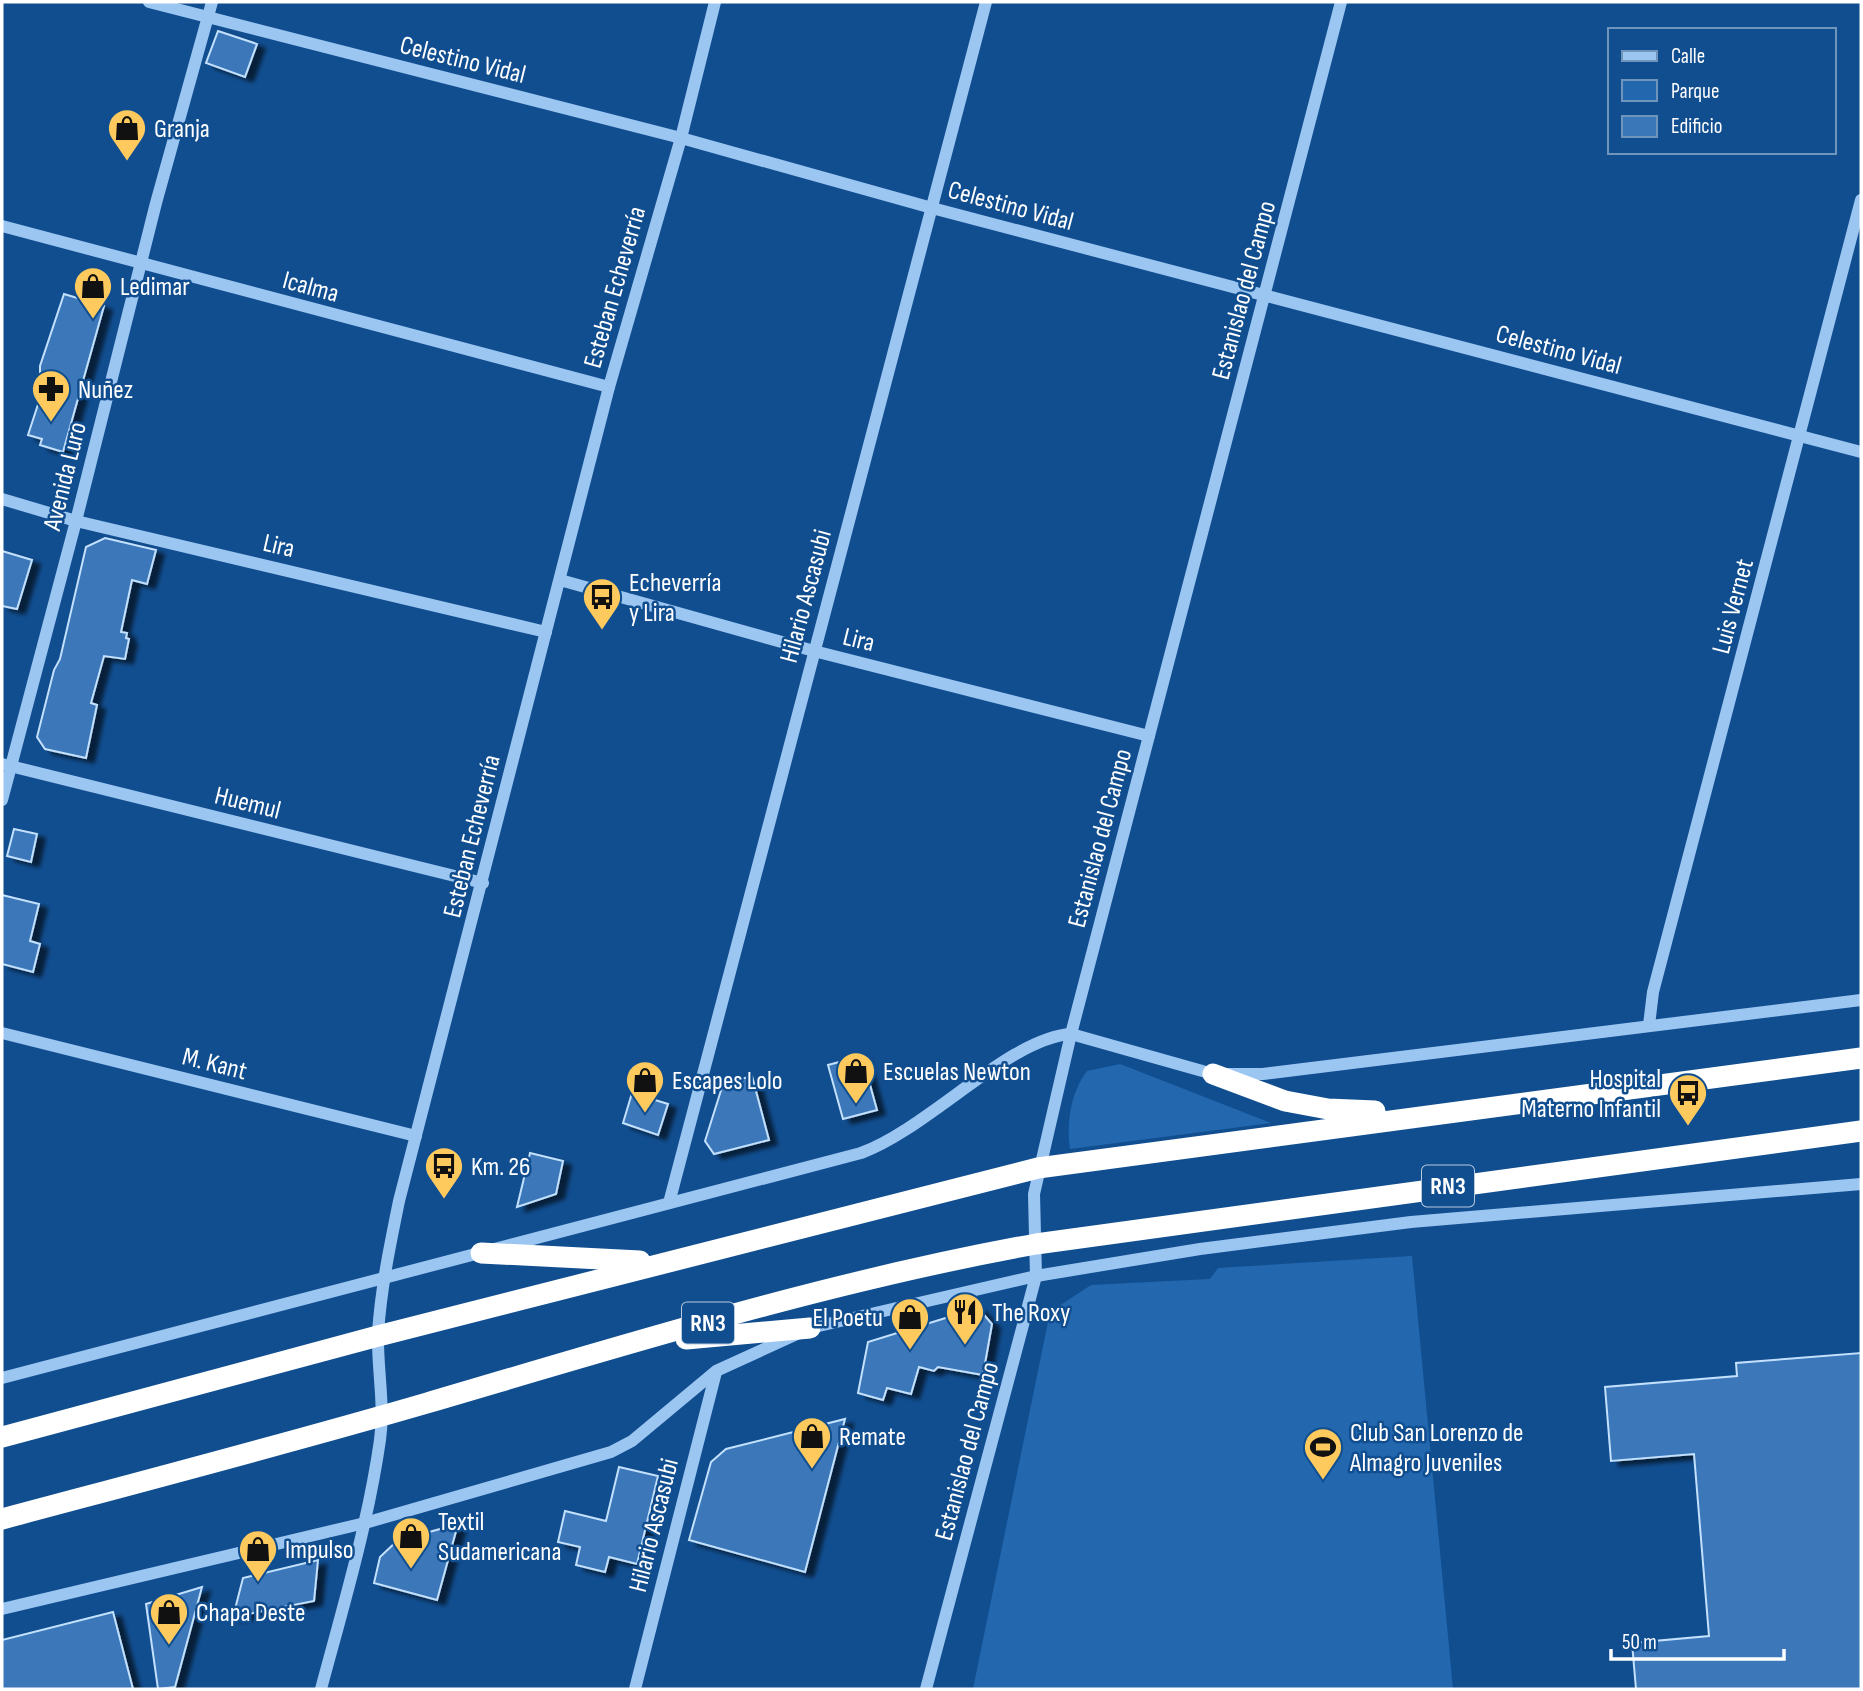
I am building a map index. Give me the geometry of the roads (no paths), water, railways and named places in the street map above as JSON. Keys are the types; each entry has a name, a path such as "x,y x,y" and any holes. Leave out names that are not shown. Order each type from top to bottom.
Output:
{"highway":[{"path":"2,1437 378,1336 1038,1168 1861,1058"},
{"path":"1213,1074 1285,1101 1328,1109 1378,1111 1472,1108"},
{"name":"RN3","path":"2,1520 383,1416 642,1340 959,1258 1036,1244 1861,1131"},
{"path":"481,1253 663,1262"},
{"path":"642,1340 810,1328"}],"street":[{"name":"Celestino Vidal","path":"149,2 681,138 932,208 1861,452"},
{"name":"Avenida Luro","path":"2,800 6,765 76,521 212,2"},
{"name":"Esteban Echeverría","path":"321,1689 365,1523 383,1416 378,1336 383,1279 416,1136 609,387 681,138 715,2"},
{"name":"Hilario Ascasubi","path":"669,1203 986,2"},
{"name":"Estanislao del Campo","path":"926,1689 1037,1276 1034,1194 1038,1168 1341,2"},
{"name":"Luis Vernet","path":"1649,1024 1653,992 1861,200"},
{"name":"Icalma","path":"2,226 609,387"},
{"name":"Lira","path":"2,499 76,521 546,632"},
{"name":"Lira","path":"560,580 814,651 1149,736"},
{"name":"Huemul","path":"6,765 482,883"},
{"path":"2,1378 862,1153 885,1144 1039,1040 1071,1034 1213,1074 1263,1074 1320,1069 1649,1024 1861,1000"},
{"name":"M. Kant","path":"2,1033 416,1136"},
{"path":"2,1609 365,1523 611,1451 632,1441 716,1371 810,1328 1037,1276 1200,1249 1411,1223 1861,1184"},
{"name":"Hilario Ascasubi","path":"635,1689 716,1371"}],"place":[{"name":"Granja","path":"127,162"},
{"name":"Ledimar","path":"93,320"},
{"name":"Nuñez","path":"51,423"},
{"name":"Echeverría y Lira","path":"602,631"},
{"name":"Escuelas Newton","path":"856,1105"},
{"name":"Escapes Lolo","path":"645,1114"},
{"name":"Hospital Materno Infantil","path":"1688,1127"},
{"name":"Km. 26","path":"444,1200"},
{"name":"The Roxy","path":"965,1346"},
{"name":"El Poetu","path":"910,1351"},
{"name":"Remate","path":"812,1470"},
{"name":"Club San Lorenzo de Almagro Juveniles","path":"1323,1481"},
{"name":"Textil Sudamericana","path":"411,1570"},
{"name":"Impulso","path":"258,1583"},
{"name":"Chapa Deste","path":"169,1646"}]}
